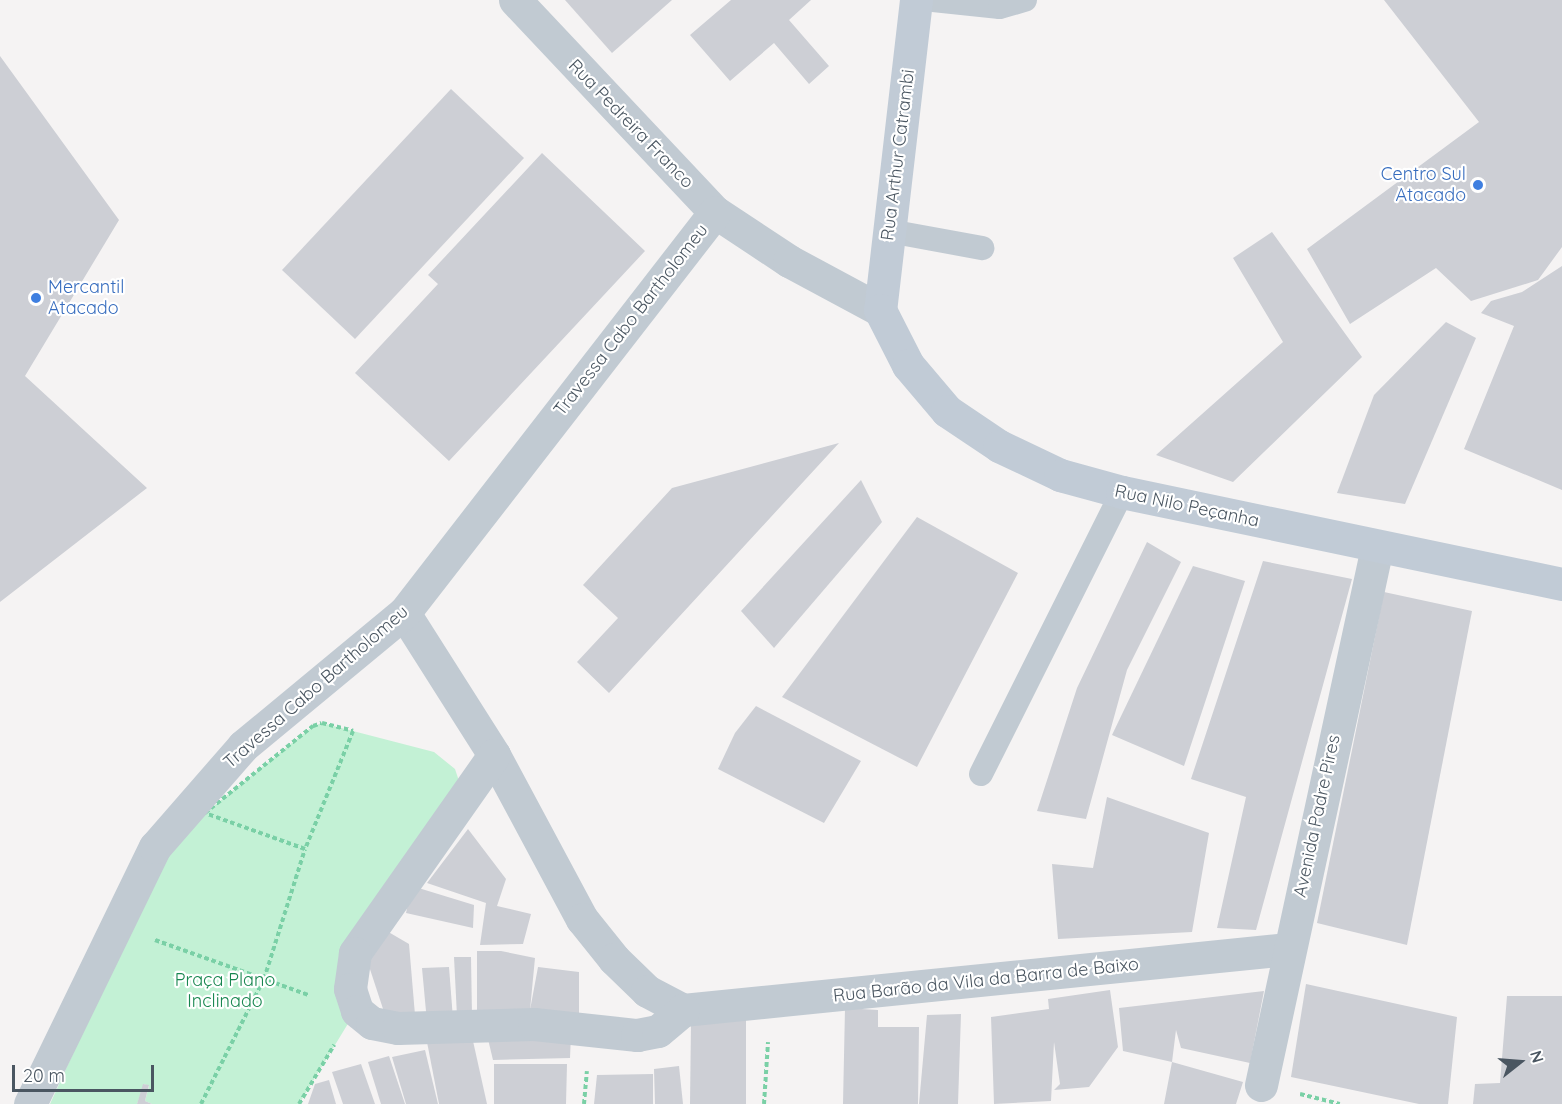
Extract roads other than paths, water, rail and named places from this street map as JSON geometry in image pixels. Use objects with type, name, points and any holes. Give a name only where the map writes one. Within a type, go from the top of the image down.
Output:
[{"type":"main road","name":"Rua Arthur Catrambi","points":[[880,309],[916,0]]},
{"type":"main road","name":"Rua Nilo Peçanha","points":[[880,309],[908,365],[947,411],[999,447],[1050,470],[1122,492],[1562,584]]},
{"type":"street","name":"Rua Pedreira Franco","points":[[516,0],[715,212],[789,261],[880,309]]},
{"type":"street","name":"Travessa Cabo Bartholomeu","points":[[30,1104],[115,925],[155,847],[188,805],[243,746],[404,613],[715,212]]},
{"type":"street","name":"Avenida Padre Pires","points":[[1261,1085],[1288,950],[1377,547]]},
{"type":"street","points":[[404,613],[494,755],[582,919],[614,959],[647,991],[683,1010],[658,1031],[637,1035],[534,1024],[398,1028],[372,1023],[357,1011],[350,989],[355,953],[494,755]]},
{"type":"street","name":"Rua Barão da Vila da Barra de Baixo","points":[[683,1010],[1288,950]]},
{"type":"lane","points":[[933,0],[1000,7],[1025,0]]},
{"type":"lane","points":[[889,231],[982,248]]},
{"type":"lane","points":[[981,774],[1122,492]]},
{"type":"place","name":"Centro Sul Atacado","points":[[1478,185]]},
{"type":"place","name":"Mercantil Atacado","points":[[36,298]]},
{"type":"park label","name":"Praça Plano Inclinado","points":[[225,991]]}]
